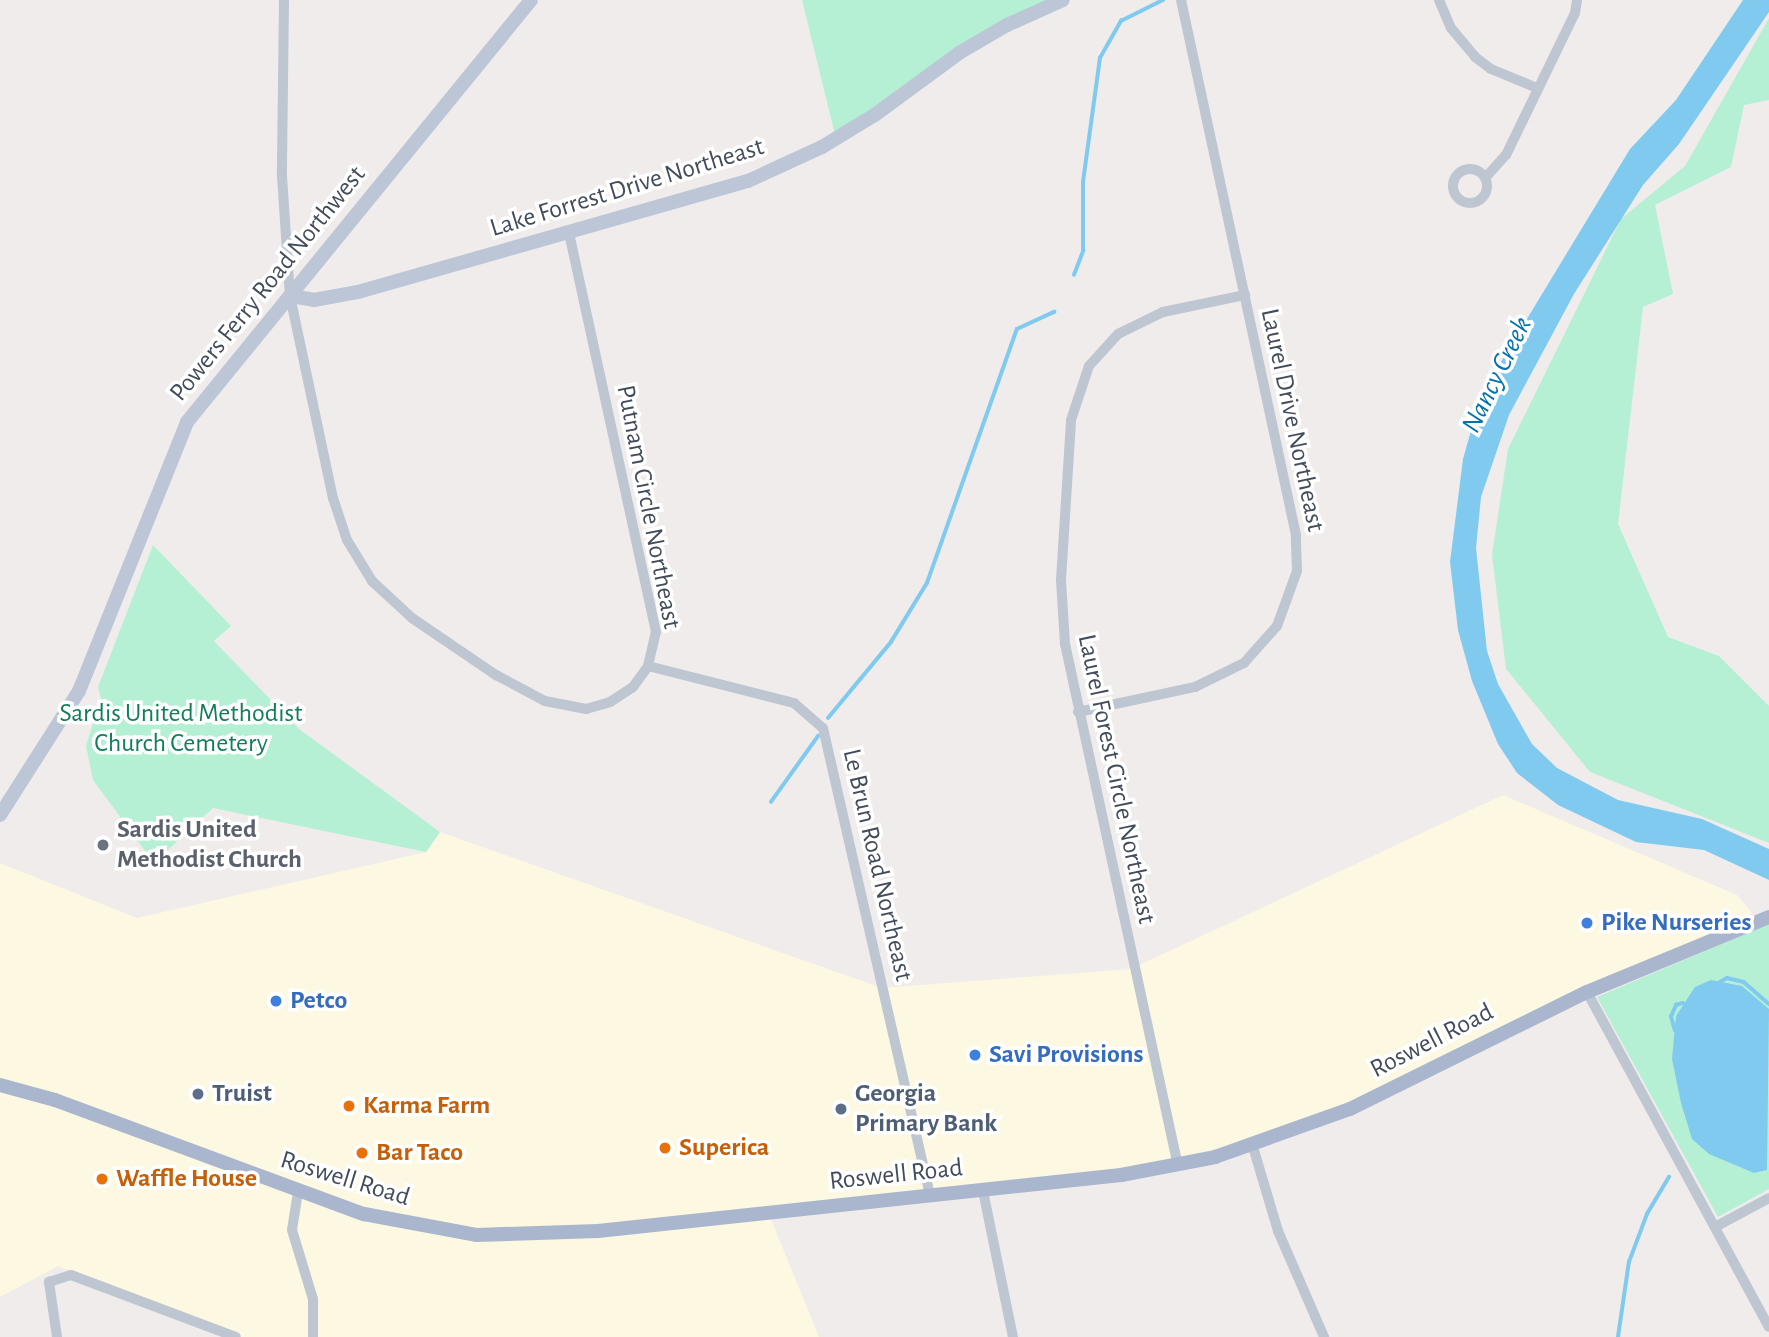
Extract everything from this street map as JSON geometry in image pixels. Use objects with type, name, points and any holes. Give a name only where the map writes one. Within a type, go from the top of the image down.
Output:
[{"type":"main road","name":"Roswell Road","points":[[0,1085],[55,1100],[298,1192],[419,1227],[534,1236],[984,1191],[1178,1166],[1253,1147],[1350,1109],[1587,992],[1769,917]]},
{"type":"street","name":"Putnam Circle Northeast","points":[[284,0],[282,176],[290,296],[338,518],[359,561],[386,596],[496,675],[558,706],[586,709],[610,702],[633,687],[648,666],[655,644],[654,620],[569,233]]},
{"type":"street","name":"Powers Ferry Road Northwest","points":[[0,815],[79,691],[187,422],[531,0]]},
{"type":"street","name":"Lake Forrest Drive Northeast","points":[[290,296],[314,300],[358,292],[716,192],[776,170],[876,114],[1007,25],[1063,0]]},
{"type":"street","name":"Laurel Drive Northeast","points":[[1077,712],[1195,687],[1224,676],[1261,647],[1288,605],[1297,571],[1296,535],[1181,0]]},
{"type":"street","points":[[1439,0],[1451,28],[1475,57],[1492,69],[1537,88]]},
{"type":"street","points":[[1486,177],[1506,155],[1575,13],[1577,0]]},
{"type":"street","name":"Laurel Forest Circle Northeast","points":[[1178,1166],[1077,712],[1065,644],[1061,580],[1071,420],[1080,385],[1102,349],[1135,323],[1163,312],[1245,295]]},
{"type":"street","name":"Le Brun Road Northeast","points":[[648,666],[794,704],[823,728],[930,1196]]},
{"type":"street","points":[[1587,992],[1769,1327]]},
{"type":"street","points":[[1253,1147],[1278,1231],[1324,1337]]},
{"type":"street","points":[[984,1191],[1013,1337]]},
{"type":"street","points":[[298,1192],[292,1230],[313,1299],[313,1337]]},
{"type":"street","points":[[1715,1227],[1769,1198]]},
{"type":"street","points":[[57,1337],[48,1282],[71,1275],[236,1337]]},
{"type":"shaded area","points":[[1503,795],[1737,895],[1752,913],[1355,1104],[1231,1145],[1118,1172],[770,1217],[819,1337],[224,1337],[58,1266],[0,1297],[0,863],[137,918],[426,852],[440,832],[882,988],[1131,969]]},
{"type":"green space","points":[[802,0],[1069,0],[1015,16],[836,139]]},
{"type":"green space","points":[[1769,18],[1769,100],[1744,105],[1731,167],[1655,205],[1673,294],[1643,307],[1618,524],[1668,637],[1719,656],[1769,706],[1769,843],[1590,772],[1506,669],[1492,555],[1508,449],[1621,219],[1685,166]]},
{"type":"green space","name":"Sardis United Methodist Church Cemetery","points":[[153,545],[231,626],[214,641],[299,729],[440,832],[426,852],[213,808],[154,863],[93,780],[86,746],[101,698],[98,687]]},
{"type":"green space","points":[[1769,924],[1769,1189],[1718,1217],[1597,997]]},
{"type":"water","name":"Nancy Creek","points":[[1743,0],[1769,0],[1769,12],[1679,144],[1643,185],[1574,294],[1509,415],[1481,497],[1476,548],[1487,651],[1498,684],[1532,744],[1557,768],[1618,800],[1702,819],[1769,849],[1769,880],[1704,850],[1636,842],[1558,805],[1517,773],[1498,744],[1472,681],[1458,630],[1450,562],[1463,459],[1474,420],[1499,365],[1630,149],[1676,100]]},
{"type":"water","points":[[1711,980],[1742,986],[1769,1009],[1767,1170],[1754,1173],[1709,1154],[1692,1139],[1681,1103],[1672,1059],[1676,1016],[1695,987]]},
{"type":"waterway","points":[[1074,275],[1083,251],[1083,182],[1100,58],[1121,21],[1163,0]]},
{"type":"waterway","points":[[828,718],[891,642],[927,583],[1017,329],[1054,312]]},
{"type":"waterway","points":[[771,802],[818,736]]},
{"type":"waterway","points":[[1720,982],[1727,978],[1744,982],[1769,1004]]},
{"type":"waterway","points":[[1675,1031],[1671,1017],[1676,1005],[1683,1003]]},
{"type":"waterway","points":[[1618,1337],[1629,1262],[1647,1214],[1669,1177]]},
{"type":"place","name":"Sardis United Methodist Church","points":[[103,845]]},
{"type":"place","name":"Pike Nurseries","points":[[1587,923]]},
{"type":"place","name":"Petco","points":[[276,1001]]},
{"type":"place","name":"Savi Provisions","points":[[975,1055]]},
{"type":"place","name":"Truist","points":[[198,1094]]},
{"type":"place","name":"Karma Farm","points":[[349,1106]]},
{"type":"place","name":"Georgia Primary Bank","points":[[841,1109]]},
{"type":"place","name":"Superica","points":[[665,1148]]},
{"type":"place","name":"Bar Taco","points":[[362,1153]]},
{"type":"place","name":"Waffle House","points":[[102,1179]]}]
